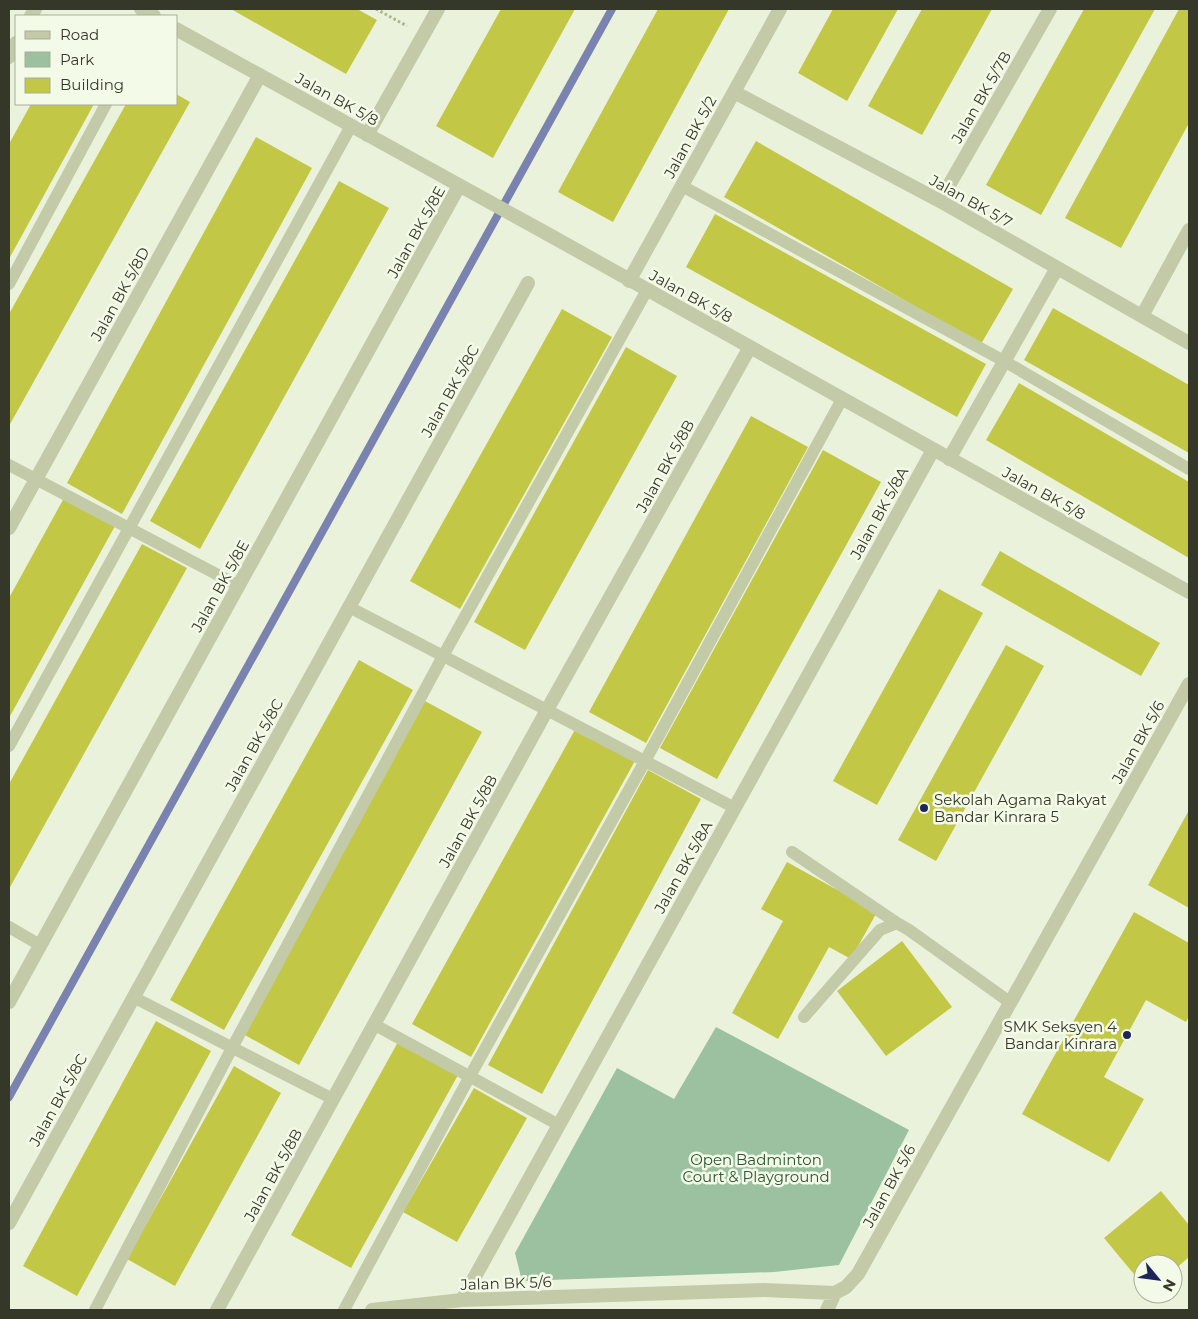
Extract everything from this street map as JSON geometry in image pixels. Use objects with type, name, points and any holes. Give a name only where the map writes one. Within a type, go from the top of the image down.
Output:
[{"type":"street","points":[[141,9],[152,15]]},
{"type":"street","points":[[367,135],[438,9]]},
{"type":"street","name":"Jalan BK 5/2","points":[[629,281],[780,9]]},
{"type":"street","name":"Jalan BK 5/7B","points":[[940,201],[1050,9]]},
{"type":"street","name":"Jalan BK 5/8","points":[[178,30],[1189,592]]},
{"type":"street","points":[[9,57],[15,45]]},
{"type":"street","name":"Jalan BK 5/8D","points":[[9,528],[260,75]]},
{"type":"street","name":"Jalan BK 5/7","points":[[734,92],[940,201],[1189,343]]},
{"type":"street","name":"Jalan BK 5/8E","points":[[9,1002],[459,186]]},
{"type":"street","points":[[1142,316],[1189,230]]},
{"type":"street","points":[[949,459],[1057,268]]},
{"type":"street","name":"Jalan BK 5/8C","points":[[9,1224],[528,283]]},
{"type":"street","name":"Jalan BK 5/8B","points":[[217,1310],[547,710],[750,348]]},
{"type":"street","name":"Jalan BK 5/8A","points":[[462,1300],[933,450]]},
{"type":"street","name":"Jalan BK 5/6","points":[[372,1310],[462,1300],[764,1290],[835,1293],[846,1287],[858,1274],[1012,1003],[1189,684]]},
{"type":"street","points":[[826,1310],[835,1293]]},
{"type":"street","points":[[835,1293],[838,1310]]},
{"type":"lane","points":[[9,284],[105,105]]},
{"type":"lane","points":[[9,746],[351,126]]},
{"type":"lane","points":[[682,186],[1004,361],[1189,469]]},
{"type":"lane","points":[[95,1310],[232,1048],[443,656],[647,290]]},
{"type":"lane","points":[[344,1310],[470,1076],[645,761],[842,399]]},
{"type":"lane","points":[[9,465],[239,586]]},
{"type":"lane","points":[[349,607],[735,808]]},
{"type":"lane","points":[[792,852],[910,930],[1012,1003]]},
{"type":"lane","points":[[804,1017],[880,930],[897,923]]},
{"type":"lane","points":[[9,927],[40,945]]},
{"type":"lane","points":[[134,997],[333,1099]]},
{"type":"lane","points":[[375,1024],[559,1125]]},
{"type":"path","points":[[376,9],[423,35]]},
{"type":"green space","name":"Open Badminton Court & Playground","points":[[716,1027],[909,1130],[839,1265],[774,1272],[522,1281],[515,1253],[617,1068],[674,1099]]},
{"type":"building","points":[[231,9],[357,9],[377,20],[346,74]]},
{"type":"building","points":[[501,9],[575,9],[493,158],[436,126]]},
{"type":"building","points":[[658,9],[729,9],[613,222],[558,192]]},
{"type":"building","points":[[833,9],[898,9],[847,101],[798,73]]},
{"type":"building","points":[[922,9],[992,9],[922,135],[868,106]]},
{"type":"building","points":[[1084,9],[1155,9],[1041,215],[986,185]]},
{"type":"building","points":[[1179,9],[1189,9],[1189,123],[1121,248],[1065,218]]},
{"type":"building","points":[[178,95],[190,102],[9,426],[9,314],[125,105],[178,105]]},
{"type":"building","points":[[30,105],[93,105],[9,259],[9,144]]},
{"type":"building","points":[[256,137],[312,168],[122,514],[67,483]]},
{"type":"building","points":[[756,141],[1013,289],[981,344],[724,197]]},
{"type":"building","points":[[339,181],[389,208],[200,549],[150,521]]},
{"type":"building","points":[[715,214],[986,364],[957,417],[686,267]]},
{"type":"building","points":[[1053,308],[1189,385],[1189,453],[1024,360]]},
{"type":"building","points":[[562,309],[612,337],[460,609],[410,581]]},
{"type":"building","points":[[626,347],[677,376],[525,650],[474,622]]},
{"type":"building","points":[[1019,383],[1189,482],[1189,558],[986,440]]},
{"type":"building","points":[[751,416],[808,447],[646,743],[589,712]]},
{"type":"building","points":[[823,450],[881,482],[717,779],[660,748]]},
{"type":"building","points":[[64,498],[115,526],[9,718],[9,598]]},
{"type":"building","points":[[142,544],[187,568],[9,889],[9,784]]},
{"type":"building","points":[[1000,551],[1160,643],[1141,676],[981,585]]},
{"type":"building","points":[[939,589],[983,613],[877,805],[833,781]]},
{"type":"building","points":[[1006,645],[1044,666],[936,861],[898,840]]},
{"type":"building","points":[[359,660],[413,690],[224,1030],[170,1000]]},
{"type":"building","points":[[425,701],[482,732],[299,1065],[243,1034]]},
{"type":"building","points":[[577,726],[636,759],[471,1057],[412,1024]]},
{"type":"building","points":[[648,770],[701,799],[542,1094],[488,1065]]},
{"type":"building","points":[[1189,810],[1189,908],[1148,885]]},
{"type":"building","points":[[787,862],[877,912],[851,959],[829,947],[778,1039],[732,1013],[783,921],[761,909]]},
{"type":"building","points":[[1134,912],[1189,943],[1189,1016],[1186,1022],[1146,1000],[1104,1077],[1144,1099],[1109,1162],[1022,1114]]},
{"type":"building","points":[[902,941],[952,1007],[886,1056],[837,991]]},
{"type":"building","points":[[156,1021],[211,1051],[77,1296],[23,1266]]},
{"type":"building","points":[[398,1042],[458,1075],[351,1268],[291,1235]]},
{"type":"building","points":[[234,1066],[281,1093],[175,1286],[127,1259]]},
{"type":"building","points":[[474,1088],[527,1118],[457,1242],[403,1212]]},
{"type":"building","points":[[1161,1191],[1189,1225],[1189,1257],[1183,1262],[1183,1254],[1133,1254],[1133,1273],[1104,1238]]},
{"type":"waterway","points":[[9,1097],[612,9]]},
{"type":"place","name":"Sekolah Agama Rakyat Bandar Kinrara 5","points":[[924,808]]},
{"type":"place","name":"SMK Seksyen 4 Bandar Kinrara","points":[[1127,1035]]}]
